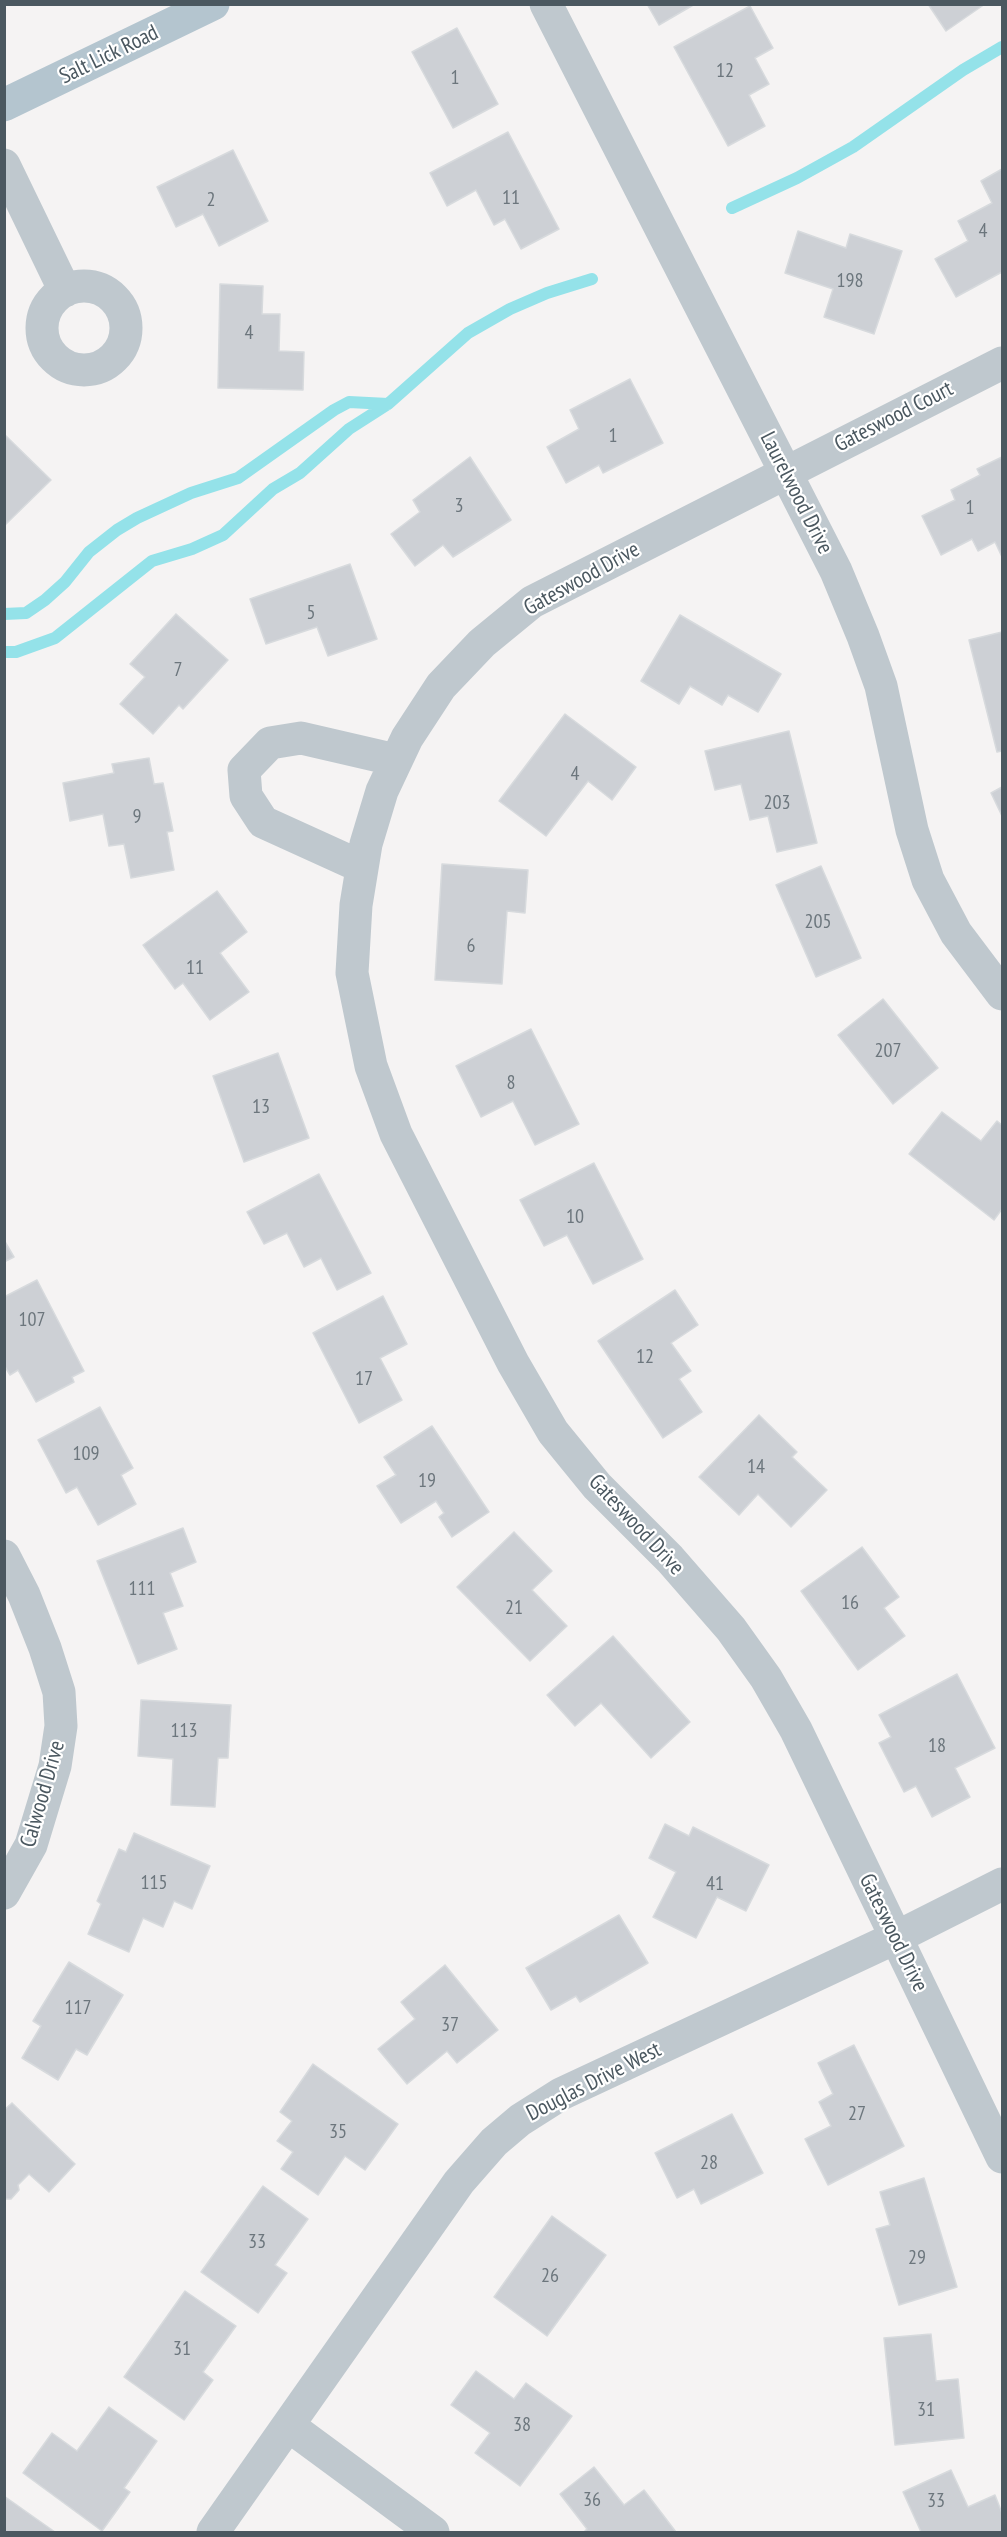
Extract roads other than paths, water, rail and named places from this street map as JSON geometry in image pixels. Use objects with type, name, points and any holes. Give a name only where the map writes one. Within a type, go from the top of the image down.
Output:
[{"type":"main road","name":"Salt Lick Road","points":[[4,105],[213,4]]},
{"type":"street","name":"Laurelwood Drive","points":[[546,4],[836,571],[881,686],[912,830],[928,880],[956,933],[1002,994]]},
{"type":"street","points":[[4,165],[65,291]]},
{"type":"street","name":"Gateswood Court","points":[[785,471],[1002,363]]},
{"type":"street","name":"Gateswood Drive","points":[[785,471],[532,602],[482,643],[441,686],[407,738],[379,801],[366,844],[356,905],[352,973],[371,1066],[396,1134],[513,1363],[553,1432],[597,1486],[670,1559],[731,1629],[766,1678],[796,1730],[1002,2157]]},
{"type":"street","points":[[362,867],[263,822],[246,796],[244,770],[270,743],[301,738],[396,760]]},
{"type":"street","name":"Calwood Drive","points":[[4,1556],[24,1595],[45,1648],[59,1692],[61,1726],[55,1766],[31,1845],[4,1893]]},
{"type":"street","name":"Douglas Drive West","points":[[213,2532],[459,2182],[494,2142],[520,2120],[561,2094],[895,1938],[1002,1884]]},
{"type":"street","points":[[289,2426],[432,2532]]},
{"type":"waterway","points":[[732,208],[797,178],[853,147],[963,70],[1002,47]]},
{"type":"waterway","points":[[4,652],[16,652],[55,638],[152,561],[192,549],[223,535],[273,489],[300,473],[349,429],[388,404],[468,333],[510,309],[547,293],[592,279]]},
{"type":"waterway","points":[[4,614],[26,613],[45,600],[65,582],[89,552],[117,530],[191,493],[238,478],[334,410],[349,402],[388,404]]}]
